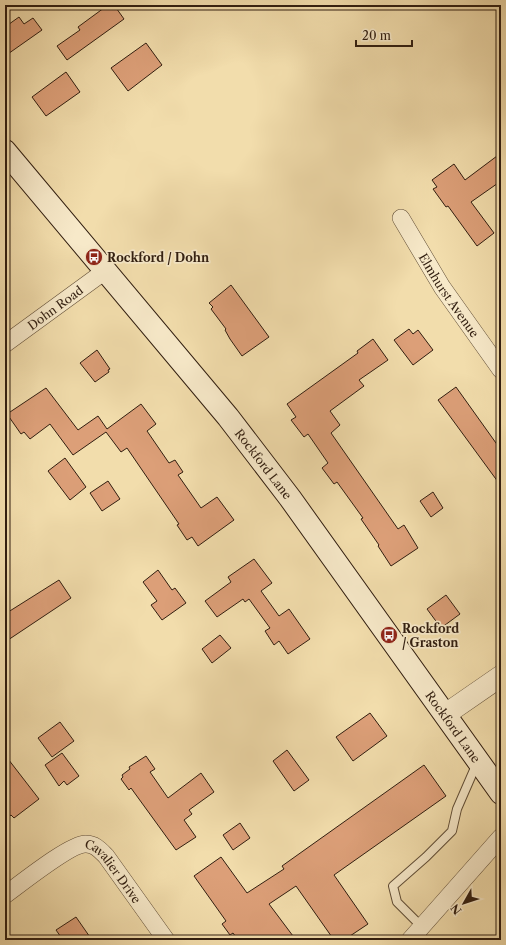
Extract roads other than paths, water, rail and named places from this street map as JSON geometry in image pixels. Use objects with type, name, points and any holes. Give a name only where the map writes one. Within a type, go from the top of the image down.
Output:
[{"type":"main road","name":"Rockford Lane","points":[[5,151],[218,405],[290,498],[446,714],[501,793]]},
{"type":"street","name":"Elmhurst Avenue","points":[[401,218],[442,287],[501,370]]},
{"type":"street","name":"Dohn Road","points":[[5,344],[106,271]]},
{"type":"street","points":[[446,714],[501,676]]},
{"type":"street","points":[[410,940],[501,837]]},
{"type":"street","name":"Cavalier Drive","points":[[5,895],[63,854],[80,845],[86,844],[97,847],[106,856],[166,940]]},
{"type":"lane","points":[[422,927],[397,902],[393,886],[426,857],[452,831],[457,809],[478,761]]},
{"type":"place","name":"Rockford / Dohn","points":[[94,257]]},
{"type":"place","name":"Rockford / Graston","points":[[389,635]]}]
